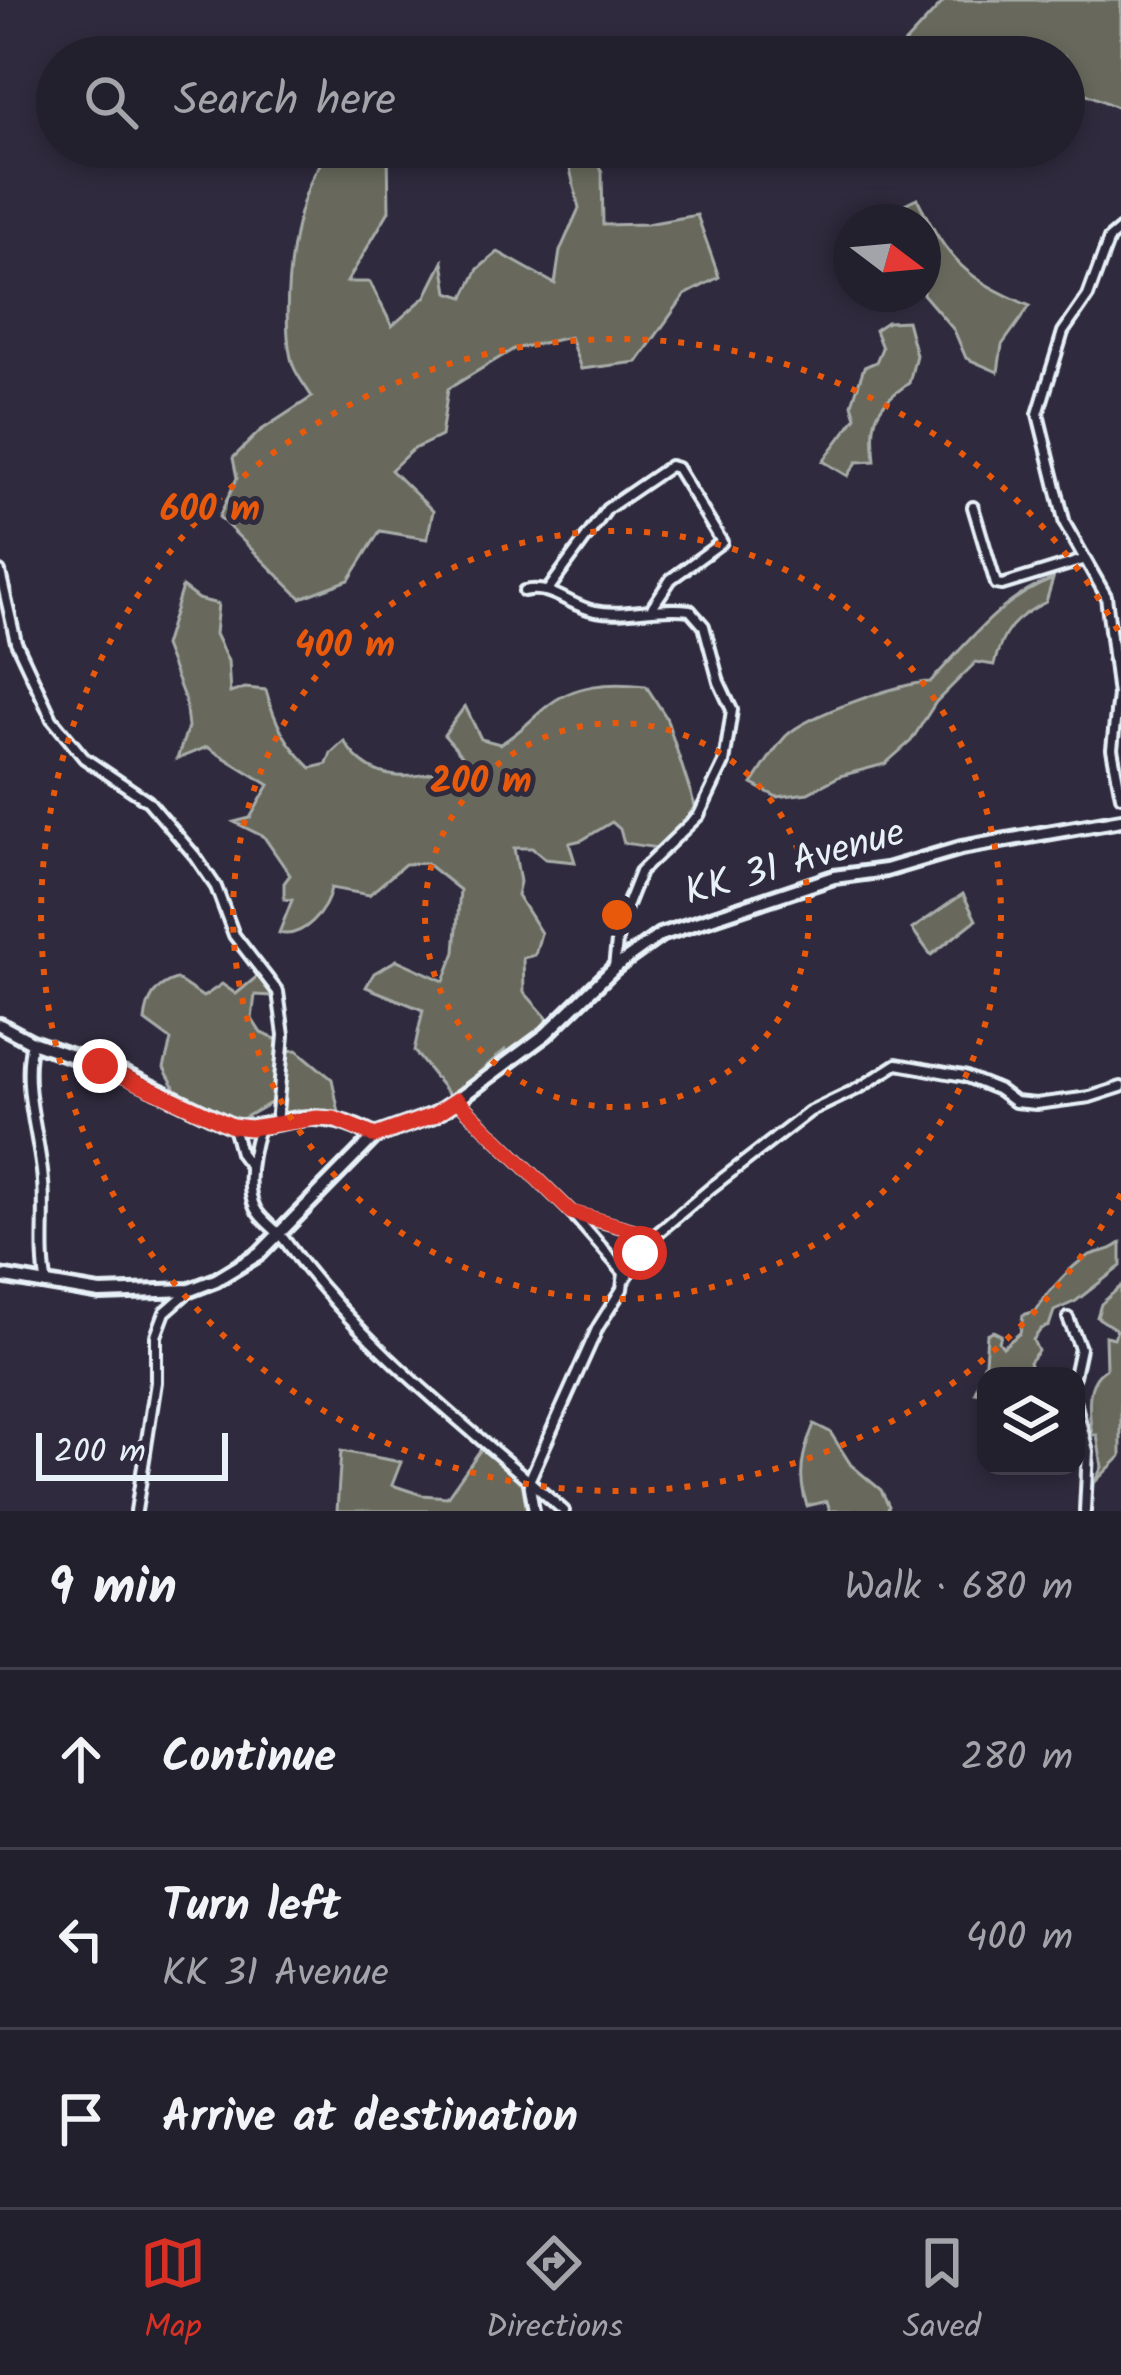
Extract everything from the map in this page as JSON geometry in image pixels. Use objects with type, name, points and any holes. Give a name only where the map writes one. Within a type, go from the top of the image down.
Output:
[{"type":"main road","name":"KK 31 Avenue","points":[[375,1136],[434,1115],[457,1100],[546,1034],[614,968],[660,935],[799,886],[886,870],[961,848],[1121,820]]},
{"type":"main road","points":[[0,1025],[32,1042],[128,1076],[232,1126],[334,1119],[375,1136],[280,1233],[235,1270],[190,1290],[100,1292],[0,1276]]},
{"type":"street","points":[[1121,229],[1109,239],[1088,296],[1064,332],[1038,415],[1061,516],[1106,596],[1112,623],[1118,695],[1112,749],[1121,796]]},
{"type":"street","points":[[548,590],[607,508],[670,466],[685,479],[722,542],[671,579],[652,608]]},
{"type":"street","points":[[973,507],[996,584],[1082,560]]},
{"type":"street","points":[[0,572],[16,642],[52,719],[84,758],[148,801],[196,856],[216,887],[233,935],[278,992],[284,1035],[276,1124]]},
{"type":"street","points":[[524,591],[548,590],[588,610],[609,613],[690,610],[699,617],[732,718],[724,763],[699,815],[640,872],[627,897],[614,968]]},
{"type":"street","points":[[32,1042],[28,1073],[43,1178],[47,1286]]},
{"type":"street","points":[[534,1511],[529,1481],[598,1327],[654,1236],[809,1112],[861,1088],[897,1064],[964,1076],[1015,1102],[1090,1097],[1121,1087]]},
{"type":"street","points":[[457,1100],[618,1262],[625,1280]]},
{"type":"street","points":[[232,1126],[249,1166]]},
{"type":"street","points":[[259,1127],[249,1166],[255,1207],[317,1285],[395,1366],[564,1511]]},
{"type":"street","points":[[571,1212],[654,1236]]},
{"type":"street","points":[[136,1511],[156,1382],[156,1336],[165,1312],[190,1290]]},
{"type":"street","points":[[1068,1318],[1080,1348],[1076,1367]]},
{"type":"street","points":[[1085,1440],[1085,1511]]},
{"type":"green space","points":[[945,0],[1121,0],[1121,109],[1085,93],[1085,36],[912,36]]},
{"type":"green space","points":[[318,168],[388,168],[389,211],[347,282],[370,282],[392,326],[426,296],[443,262],[448,292],[464,297],[478,269],[498,252],[555,284],[560,251],[579,208],[570,168],[600,168],[603,225],[647,224],[697,215],[719,277],[685,295],[637,362],[581,369],[570,337],[514,349],[448,389],[441,436],[412,450],[391,470],[433,511],[427,539],[380,531],[349,580],[301,598],[219,517],[237,478],[233,458],[260,431],[312,397],[293,365],[287,315],[293,248],[309,184]]},
{"type":"green space","points":[[941,241],[974,276],[1030,306],[1002,345],[998,372],[966,358],[954,330],[938,312]]},
{"type":"green space","points":[[907,321],[916,355],[909,383],[877,415],[875,461],[857,462],[848,476],[823,461],[856,417],[852,404],[864,367],[876,362],[882,348],[875,330],[887,322]]},
{"type":"green space","points":[[1053,579],[1046,602],[1026,613],[1006,634],[994,665],[976,662],[936,702],[911,741],[885,764],[840,776],[808,793],[777,797],[752,784],[781,741],[797,728],[855,701],[930,682],[1000,610]]},
{"type":"green space","points":[[182,587],[198,599],[218,604],[215,634],[228,661],[230,693],[245,688],[266,690],[282,733],[311,768],[327,764],[344,741],[355,756],[383,773],[415,776],[432,772],[466,760],[444,735],[465,706],[481,739],[500,744],[556,700],[593,686],[646,686],[666,717],[695,806],[677,832],[657,848],[624,843],[612,822],[569,843],[575,862],[545,859],[532,848],[514,848],[520,882],[517,895],[541,933],[535,955],[523,958],[524,992],[548,1019],[511,1060],[505,1050],[451,1097],[414,1051],[423,1010],[366,987],[374,973],[397,960],[444,981],[455,952],[460,890],[426,863],[405,864],[369,895],[331,888],[325,906],[312,921],[297,932],[279,933],[292,900],[284,899],[284,883],[290,875],[264,837],[234,822],[250,818],[269,785],[207,747],[177,759],[188,727],[185,700],[164,646]]},
{"type":"green space","points":[[963,894],[976,920],[931,955],[912,929]]},
{"type":"green space","points":[[260,974],[274,996],[255,995],[252,1019],[261,1033],[283,1042],[274,1101],[235,1123],[178,1093],[164,1068],[171,1040],[145,1021],[146,1013],[157,989],[176,979],[203,997],[222,984],[236,994]]},
{"type":"green space","points":[[297,1050],[332,1079],[339,1113],[278,1119],[286,1051]]},
{"type":"green space","points":[[1121,1243],[1121,1266],[1076,1301],[1054,1311],[1049,1326],[1033,1340],[1038,1351],[1030,1367],[1007,1367],[1008,1363],[983,1367],[987,1334],[1001,1335],[1003,1347],[1020,1333],[1023,1315],[1036,1311],[1070,1270],[1086,1257]]},
{"type":"green space","points":[[1121,1286],[1121,1456],[1094,1483],[1102,1467],[1097,1435],[1092,1435],[1090,1398],[1094,1382],[1106,1369],[1105,1336],[1114,1338],[1117,1330],[1097,1317],[1101,1304]]},
{"type":"green space","points":[[814,1424],[830,1432],[851,1465],[881,1490],[887,1511],[830,1511],[827,1501],[807,1506],[802,1465]]},
{"type":"green space","points":[[481,1449],[522,1482],[527,1511],[337,1511],[341,1451],[401,1462],[392,1485],[447,1497]]},
{"type":"route","points":[[100,1066],[238,1128],[317,1118],[334,1119],[375,1136],[434,1115],[457,1100],[571,1212],[654,1236],[640,1253]]}]
